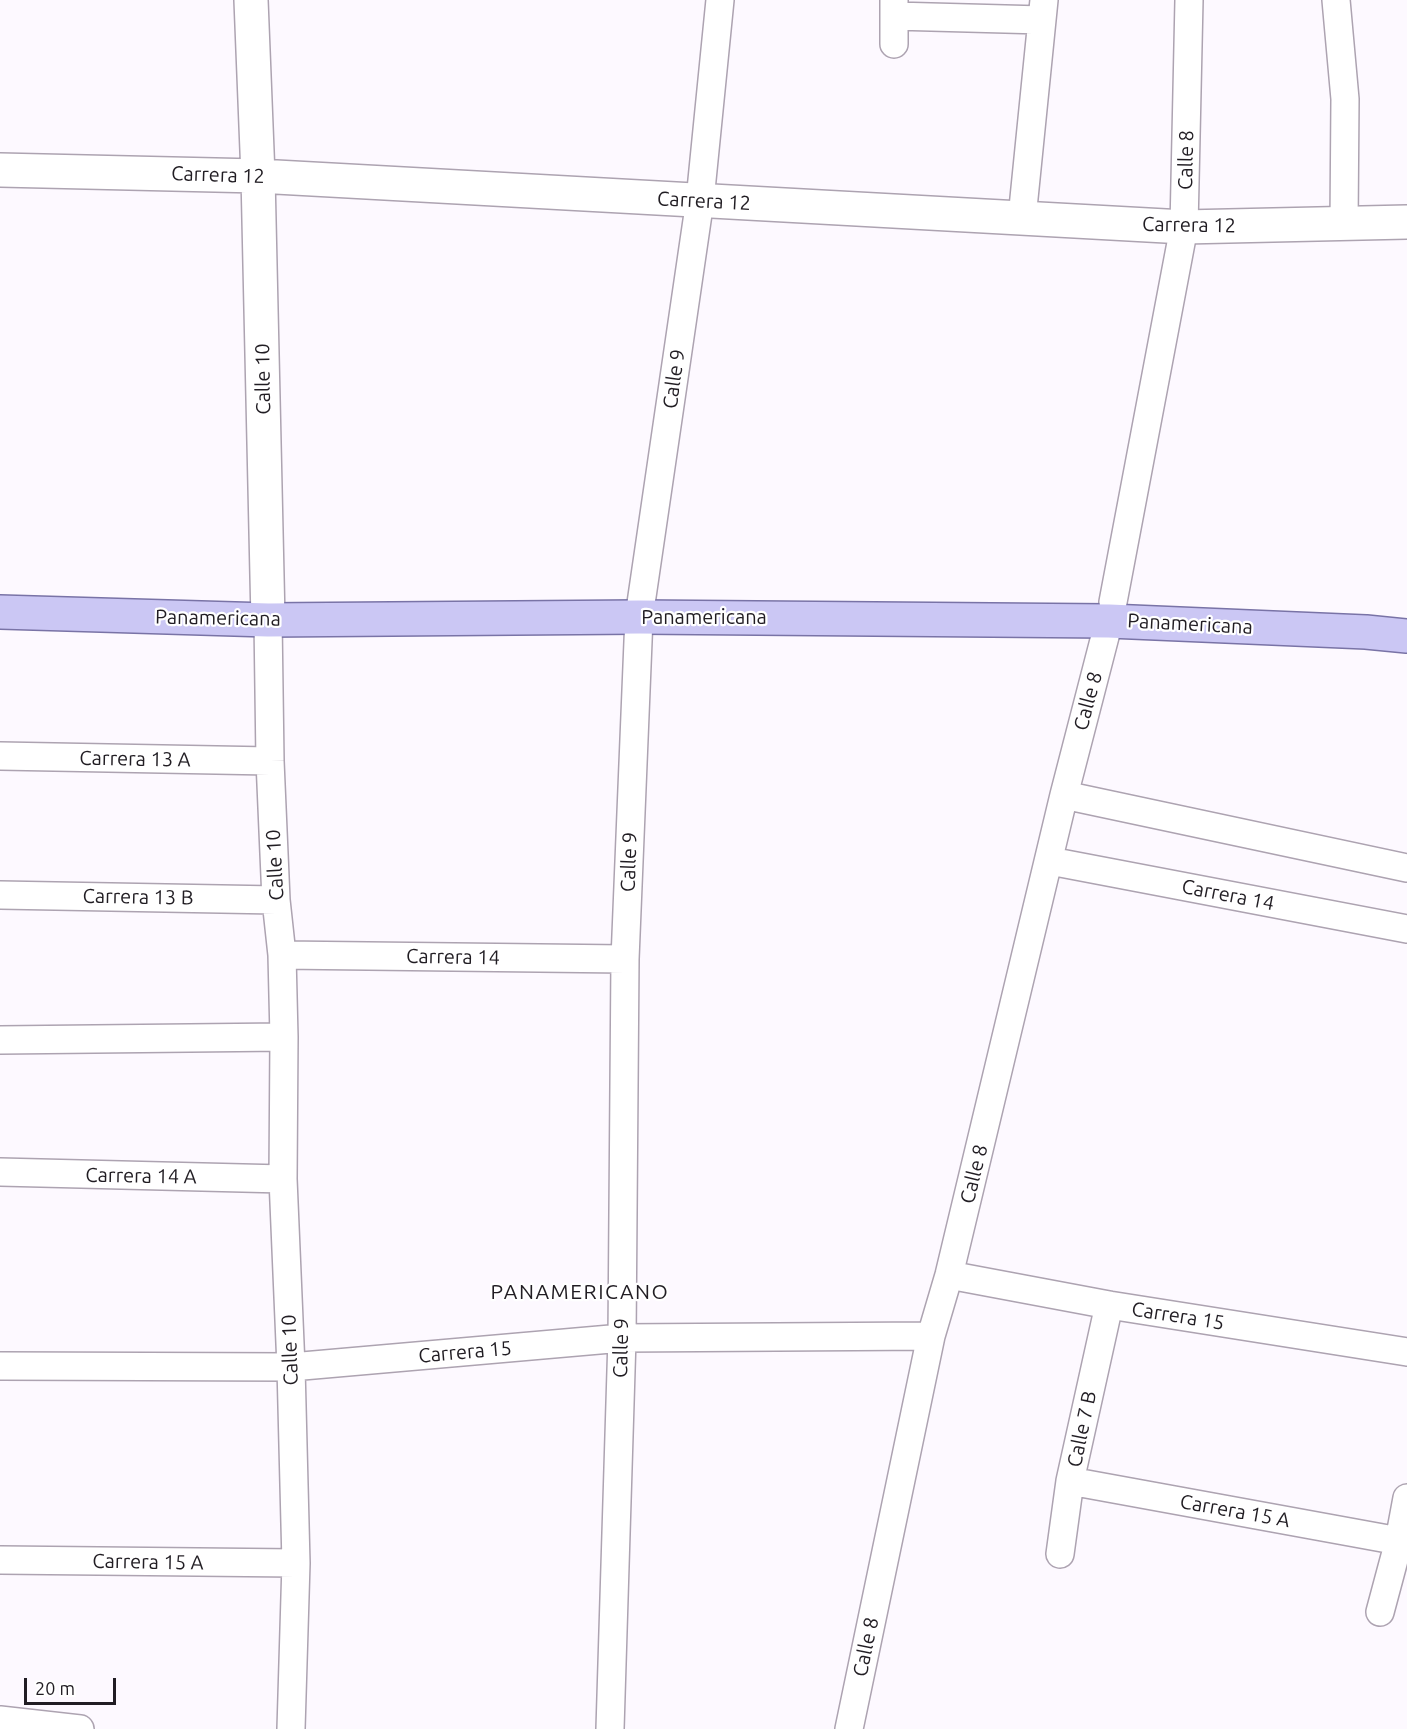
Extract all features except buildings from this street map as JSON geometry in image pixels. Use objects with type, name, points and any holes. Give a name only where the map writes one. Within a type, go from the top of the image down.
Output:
[{"type":"main road","name":"Panamericana","points":[[0,593],[268,610]]},
{"type":"main road","name":"Panamericana","points":[[0,612],[640,606],[1407,617]]},
{"type":"main road","name":"Panamericana","points":[[1111,611],[1407,636]]},
{"type":"street","name":"Calle 10","points":[[251,0],[258,176],[270,761],[276,900],[282,955],[284,1037],[283,1179],[296,1563],[291,1729]]},
{"type":"street","name":"Calle 9","points":[[610,1729],[622,1338],[625,959],[640,606],[700,200],[720,0]]},
{"type":"street","name":"Calle 8","points":[[849,1729],[931,1336],[949,1275],[1064,795],[1111,611],[1184,227],[1189,0]]},
{"type":"street","points":[[1336,0],[1345,99],[1344,224]]},
{"type":"street","points":[[894,44],[894,8],[1043,10],[1022,218]]},
{"type":"street","name":"Carrera 12","points":[[0,170],[258,176],[1184,227],[1407,222]]},
{"type":"street","name":"Carrera 13 A","points":[[0,756],[270,761]]},
{"type":"street","points":[[1064,795],[1407,868]]},
{"type":"street","name":"Carrera 14","points":[[1050,861],[1407,928]]},
{"type":"street","name":"Carrera 13 B","points":[[0,895],[276,900]]},
{"type":"street","name":"Carrera 14","points":[[282,955],[625,959]]},
{"type":"street","points":[[0,1040],[284,1037]]},
{"type":"street","name":"Carrera 14 A","points":[[0,1172],[283,1179]]},
{"type":"street","name":"Carrera 15","points":[[949,1275],[1109,1305],[1407,1352]]},
{"type":"street","name":"Calle 7 B","points":[[1060,1554],[1070,1481],[1109,1305]]},
{"type":"street","name":"Carrera 15","points":[[0,1366],[291,1367],[622,1338],[931,1336]]},
{"type":"street","name":"Carrera 15 A","points":[[1070,1481],[1399,1541]]},
{"type":"street","points":[[1380,1612],[1399,1541],[1407,1498]]},
{"type":"street","name":"Carrera 15 A","points":[[0,1560],[296,1563]]},
{"type":"street","points":[[0,1720],[80,1729]]},
{"type":"district","name":"PANAMERICANO","points":[[580,1292]]}]
